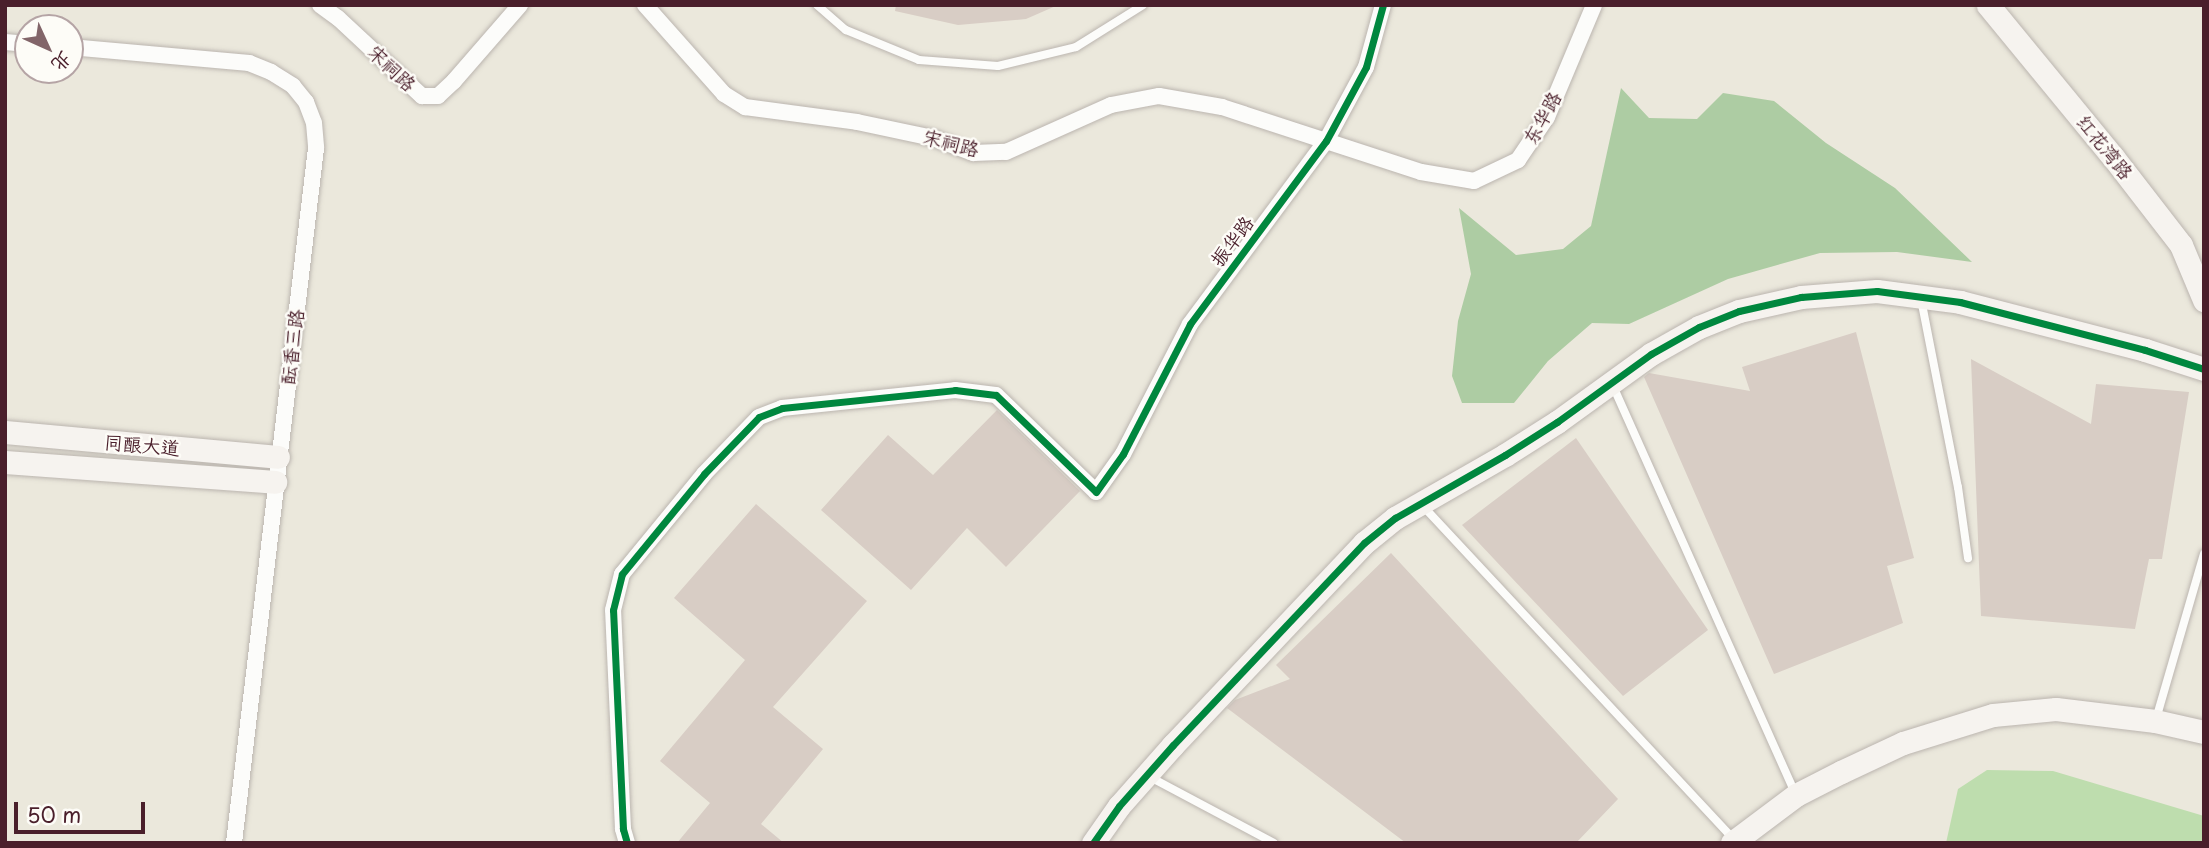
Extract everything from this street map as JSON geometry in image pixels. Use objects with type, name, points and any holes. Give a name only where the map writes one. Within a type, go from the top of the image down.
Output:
[{"type":"street","name":"宋祠路","points":[[320,5],[338,18],[422,96],[438,96],[520,5]]},
{"type":"street","name":"宋祠路","points":[[645,5],[724,94],[745,107],[857,122],[933,138],[973,153],[1006,152],[1111,105],[1159,96],[1222,107],[1326,141]]},
{"type":"street","name":"振华路","points":[[626,843],[623,829],[613,610],[622,574],[704,474],[759,417],[782,408],[955,390],[996,395],[1096,492],[1123,454],[1190,324],[1326,141],[1366,67],[1383,5]]},
{"type":"street","name":"东华路","points":[[1326,141],[1421,172],[1474,181],[1518,160],[1547,117],[1594,5]]},
{"type":"street","name":"红花湾路","points":[[1988,5],[2113,157],[2181,245],[2204,300]]},
{"type":"street","name":"酝香三路","points":[[84,48],[249,64],[271,72],[293,86],[306,102],[314,123],[316,148],[234,843]]},
{"type":"street","points":[[1093,843],[1147,775],[1364,542],[1395,517],[1505,455],[1651,354],[1699,327],[1740,311],[1801,296],[1847,292],[1920,296],[1961,302],[2145,350],[2204,369]]},
{"type":"street","name":"同酿大道","points":[[5,432],[278,457]]},
{"type":"street","name":"同酿大道","points":[[5,462],[275,482]]},
{"type":"street","points":[[1733,842],[1796,795],[1903,743],[1993,715],[2056,709],[2155,721],[2204,732]]},
{"type":"lane","points":[[817,5],[846,30],[919,60],[998,66],[1076,47],[1143,5]]},
{"type":"lane","points":[[1920,296],[1958,487],[1968,558]]},
{"type":"lane","points":[[1612,383],[1796,795]]},
{"type":"lane","points":[[1420,503],[1733,842]]},
{"type":"lane","points":[[2155,721],[2204,554]]},
{"type":"lane","points":[[1147,775],[1274,843]]},
{"type":"green space","points":[[1621,88],[1649,118],[1697,119],[1723,93],[1774,101],[1826,143],[1895,188],[1972,262],[1897,252],[1820,253],[1728,279],[1629,324],[1592,323],[1548,361],[1514,403],[1462,403],[1452,376],[1458,321],[1471,274],[1459,208],[1516,255],[1563,249],[1591,226]]},
{"type":"green space","points":[[1987,770],[2053,771],[2204,816],[2204,843],[1946,843],[1958,789]]},
{"type":"building","points":[[896,5],[1058,5],[1026,19],[958,25],[895,11]]},
{"type":"building","points":[[1856,332],[1914,558],[1887,566],[1903,623],[1774,674],[1644,377],[1649,373],[1750,391],[1742,367]]},
{"type":"building","points":[[1971,359],[2091,424],[2096,384],[2189,392],[2162,559],[2149,559],[2135,629],[1981,616]]},
{"type":"building","points":[[997,410],[1080,491],[1006,567],[967,528],[911,590],[821,510],[888,435],[933,475]]},
{"type":"building","points":[[1576,438],[1708,630],[1623,696],[1462,525]]},
{"type":"building","points":[[756,504],[867,601],[773,707],[823,749],[761,824],[784,843],[677,843],[710,803],[660,761],[745,660],[674,598]]},
{"type":"building","points":[[1391,553],[1618,799],[1576,843],[1406,843],[1227,708],[1235,700],[1290,679],[1276,665]]},
{"type":"cycle path","points":[[627,843],[623,829],[613,610],[622,574],[704,474],[759,417],[782,408],[955,390],[996,395],[1096,492],[1123,454],[1190,324],[1326,141],[1366,67],[1383,5]]},
{"type":"cycle path","points":[[1093,843],[1119,806],[1173,745],[1364,543],[1395,518],[1505,455],[1557,422],[1651,354],[1699,327],[1739,311],[1801,297],[1877,291],[1960,302],[2145,350],[2204,369]]}]
